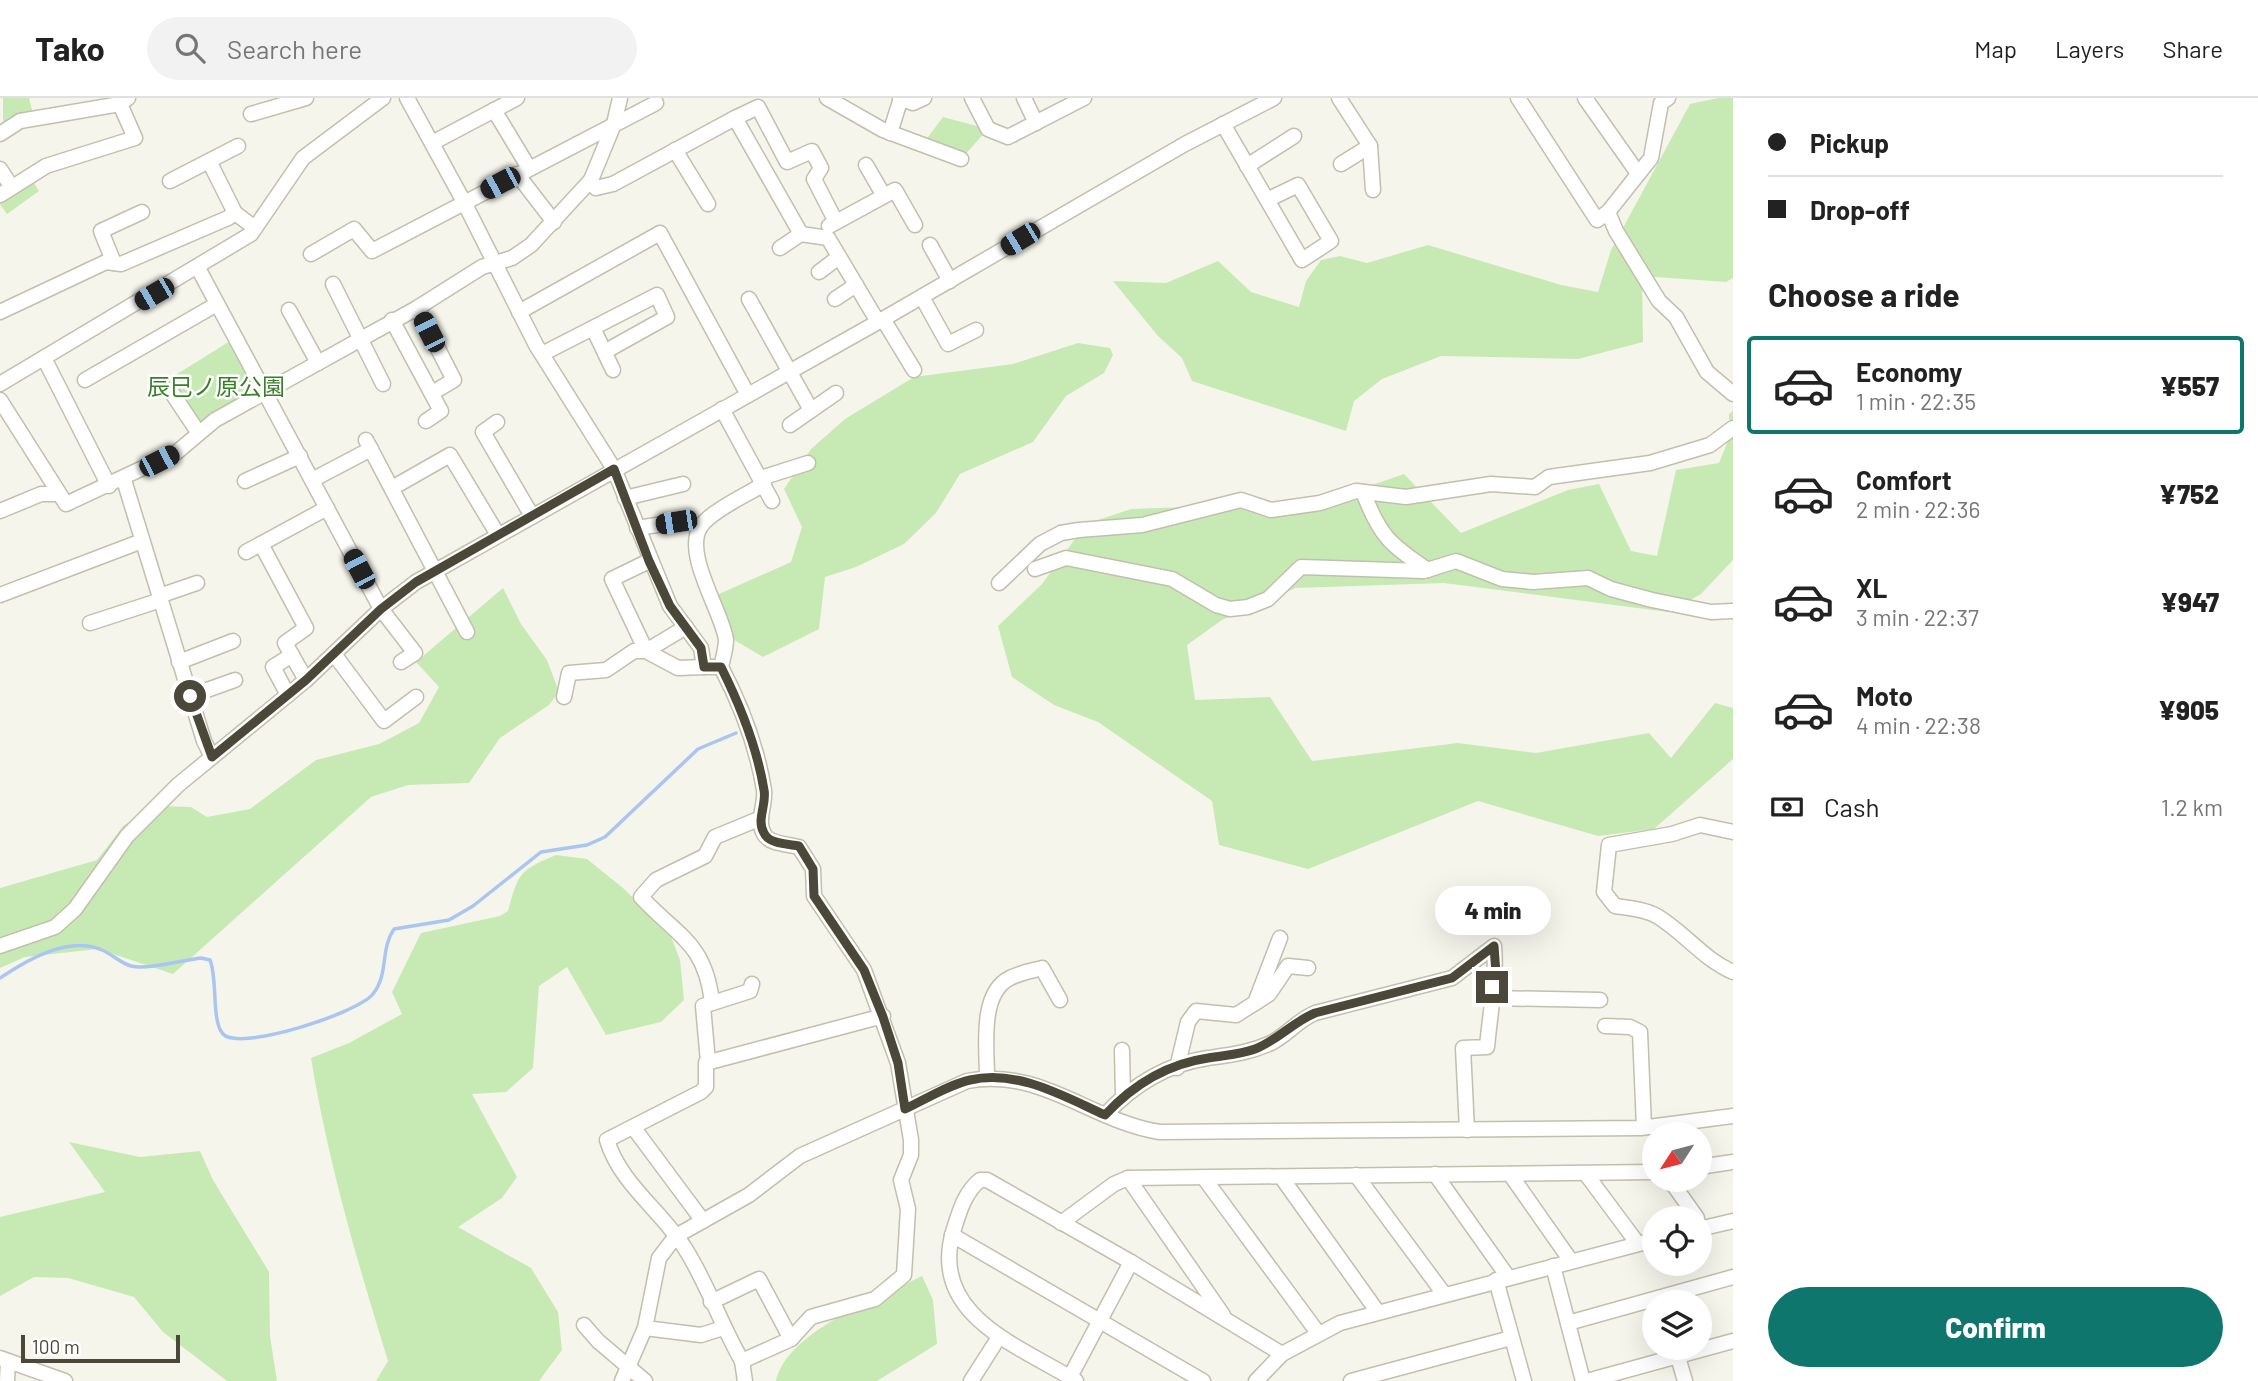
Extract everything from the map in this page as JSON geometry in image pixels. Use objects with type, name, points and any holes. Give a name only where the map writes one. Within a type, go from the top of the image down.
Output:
[{"type":"street","points":[[251,114],[306,98]]},
{"type":"street","points":[[0,384],[198,268],[255,228],[303,158],[383,98]]},
{"type":"street","points":[[407,98],[542,354],[614,469],[649,561],[670,606],[701,648],[704,667]]},
{"type":"street","points":[[432,143],[517,98]]},
{"type":"street","points":[[0,400],[57,494],[66,504],[124,480],[177,452],[198,432],[417,308],[482,267],[495,264],[531,245],[591,180],[614,124],[620,98]]},
{"type":"street","points":[[827,98],[890,132],[961,159]]},
{"type":"street","points":[[890,132],[901,98],[912,103],[924,98]]},
{"type":"street","points":[[972,98],[988,129],[1009,137],[1076,100]]},
{"type":"street","points":[[1024,98],[1036,123]]},
{"type":"street","points":[[1339,98],[1370,146],[1373,190]]},
{"type":"street","points":[[1518,98],[1597,220],[1608,212],[1637,172],[1651,158],[1662,100]]},
{"type":"street","points":[[1585,98],[1637,172]]},
{"type":"street","points":[[0,946],[55,927],[75,909],[127,836],[178,785],[306,680],[381,609],[437,570],[881,321],[1265,100]]},
{"type":"street","points":[[0,134],[19,121],[124,101],[135,138],[46,166],[6,190],[0,169]]},
{"type":"street","points":[[311,254],[354,229],[372,251],[656,103]]},
{"type":"street","points":[[591,180],[596,188],[613,184],[758,107],[787,162],[812,151],[821,168],[814,179],[836,222]]},
{"type":"street","points":[[494,110],[523,171],[554,222]]},
{"type":"street","points":[[735,118],[807,235]]},
{"type":"street","points":[[1223,124],[1247,166],[1302,260],[1331,241],[1298,185],[1267,200]]},
{"type":"street","points":[[1247,166],[1294,136]]},
{"type":"street","points":[[170,181],[210,163],[238,145]]},
{"type":"street","points":[[1341,164],[1370,146]]},
{"type":"street","points":[[675,150],[708,204]]},
{"type":"street","points":[[210,163],[235,213],[255,228]]},
{"type":"street","points":[[866,166],[884,196]]},
{"type":"street","points":[[780,248],[895,190],[915,225]]},
{"type":"street","points":[[114,263],[101,231],[142,212]]},
{"type":"street","points":[[1608,212],[1616,231],[1659,300],[1676,317],[1707,372],[1733,394]]},
{"type":"street","points":[[0,312],[106,262],[121,264],[229,218],[235,213]]},
{"type":"street","points":[[519,312],[660,233],[748,395]]},
{"type":"street","points":[[807,235],[828,238],[856,285],[914,370]]},
{"type":"street","points":[[930,245],[950,281]]},
{"type":"street","points":[[819,272],[839,257]]},
{"type":"street","points":[[198,268],[381,609],[415,653],[401,662]]},
{"type":"street","points":[[332,284],[383,384]]},
{"type":"street","points":[[835,299],[856,285]]},
{"type":"street","points":[[542,354],[657,295],[667,317],[606,351]]},
{"type":"street","points":[[922,297],[947,344],[976,330]]},
{"type":"street","points":[[749,299],[811,410]]},
{"type":"street","points":[[85,380],[217,304]]},
{"type":"street","points":[[417,308],[454,380],[432,393]]},
{"type":"street","points":[[289,310],[318,363]]},
{"type":"street","points":[[393,320],[441,411],[426,421]]},
{"type":"street","points":[[593,328],[613,370]]},
{"type":"street","points":[[44,358],[109,486]]},
{"type":"street","points":[[170,390],[198,432]]},
{"type":"street","points":[[790,425],[836,393]]},
{"type":"street","points":[[722,409],[772,501]]},
{"type":"street","points":[[497,422],[483,432],[532,516]]},
{"type":"street","points":[[999,583],[1040,544],[1061,533],[1142,525],[1241,500],[1271,510],[1320,503],[1356,491],[1406,497],[1491,484],[1535,487],[1549,477],[1650,463],[1710,445],[1733,428]]},
{"type":"street","points":[[312,480],[369,444],[467,632]]},
{"type":"street","points":[[392,488],[450,455],[498,535]]},
{"type":"street","points":[[245,481],[300,456]]},
{"type":"street","points":[[742,1361],[791,1339],[811,1317],[875,1299],[904,1275],[908,1209],[901,1180],[911,1155],[911,1140],[898,1063],[864,970],[814,896],[813,869],[799,846],[771,840],[763,833],[761,818],[765,792],[734,687],[721,667],[726,642],[703,579],[697,537],[700,527],[709,518],[763,481],[808,463]]},
{"type":"street","points":[[124,480],[190,696],[212,757]]},
{"type":"street","points":[[625,498],[682,484]]},
{"type":"street","points":[[1363,492],[1377,527],[1396,549],[1428,570]]},
{"type":"street","points":[[0,511],[41,494],[57,494]]},
{"type":"street","points":[[246,552],[327,508]]},
{"type":"street","points":[[637,528],[676,522]]},
{"type":"street","points":[[0,595],[142,541]]},
{"type":"street","points":[[261,544],[306,628],[285,643],[306,680]]},
{"type":"street","points":[[1035,569],[1066,558],[1172,579],[1216,605],[1230,609],[1269,599],[1301,568],[1345,571],[1428,570],[1456,561],[1477,572],[1502,579],[1533,582],[1588,578],[1611,589],[1652,600],[1711,612],[1733,611]]},
{"type":"street","points":[[649,561],[612,579],[646,652],[678,668],[721,667]]},
{"type":"street","points":[[90,623],[197,583]]},
{"type":"street","points":[[564,697],[569,673],[606,670],[628,653],[646,652],[686,627]]},
{"type":"street","points":[[180,662],[233,641]]},
{"type":"street","points":[[334,654],[384,721],[416,697]]},
{"type":"street","points":[[288,695],[273,667],[292,655]]},
{"type":"street","points":[[190,696],[235,680]]},
{"type":"street","points":[[712,1002],[708,979],[696,950],[641,897],[656,880],[705,856],[715,837],[761,818]]},
{"type":"street","points":[[1731,968],[1700,953],[1659,917],[1643,910],[1615,906],[1604,892],[1609,845],[1672,834],[1700,825],[1733,832]]},
{"type":"street","points":[[1255,1003],[1280,938]]},
{"type":"street","points":[[1105,1115],[1134,1086],[1206,1058],[1239,1055],[1272,1042],[1303,1018],[1315,1013],[1452,978],[1494,946],[1496,974],[1487,1047],[1463,1048],[1467,1130]]},
{"type":"street","points":[[1177,1068],[1188,1022],[1196,1010],[1236,1015],[1269,994],[1288,966],[1308,968]]},
{"type":"street","points":[[987,1077],[986,1040],[990,1008],[994,993],[1007,979],[1042,968],[1060,1000]]},
{"type":"street","points":[[745,1381],[742,1361],[676,1236],[629,1180],[607,1140],[706,1087],[704,1069],[708,1062],[701,1013],[703,1006],[742,996],[750,991],[752,984]]},
{"type":"street","points":[[1491,998],[1600,1000]]},
{"type":"street","points":[[708,1062],[883,1017]]},
{"type":"street","points":[[1605,1026],[1630,1027],[1640,1032],[1644,1122]]},
{"type":"street","points":[[1122,1050],[1123,1096]]},
{"type":"street","points":[[626,1374],[645,1328],[656,1267],[664,1250],[676,1236],[749,1195],[800,1156],[967,1081],[987,1077],[1013,1079],[1053,1092],[1139,1129],[1160,1132],[1642,1127]]},
{"type":"street","points":[[1684,1122],[1733,1116]]},
{"type":"street","points":[[633,1127],[703,1221]]},
{"type":"street","points":[[1712,1165],[1733,1163]]},
{"type":"street","points":[[1061,1223],[1114,1184],[1128,1178],[1642,1172]]},
{"type":"street","points":[[1435,1174],[1502,1279],[1511,1338],[1524,1381]]},
{"type":"street","points":[[1510,1174],[1571,1261]]},
{"type":"street","points":[[1586,1174],[1638,1244]]},
{"type":"street","points":[[1356,1175],[1444,1294]]},
{"type":"street","points":[[1128,1178],[1226,1319]]},
{"type":"street","points":[[1205,1178],[1318,1333]]},
{"type":"street","points":[[1282,1178],[1377,1311]]},
{"type":"street","points":[[1131,1262],[1073,1379],[999,1337],[973,1317],[960,1299],[947,1254],[961,1205],[980,1180],[987,1180],[1131,1262],[1282,1354]]},
{"type":"street","points":[[1712,1223],[1733,1221]]},
{"type":"street","points":[[953,1235],[1203,1381]]},
{"type":"street","points":[[1256,1381],[1282,1354],[1318,1333],[1377,1311],[1642,1243]]},
{"type":"street","points":[[1553,1266],[1585,1381],[1621,1377],[1669,1360]]},
{"type":"street","points":[[1568,1323],[1733,1277]]},
{"type":"street","points":[[711,1301],[759,1279],[791,1339]]},
{"type":"street","points":[[584,1325],[626,1374],[645,1381]]},
{"type":"street","points":[[645,1328],[701,1335],[723,1328]]},
{"type":"street","points":[[971,1381],[999,1337]]},
{"type":"street","points":[[1351,1381],[1511,1338]]},
{"type":"street","points":[[1712,1347],[1733,1341]]},
{"type":"street","points":[[7,1381],[4,1359],[65,1381]]},
{"type":"street","points":[[1679,1360],[1685,1381]]},
{"type":"green space","points":[[3,98],[29,98],[34,118],[3,131]]},
{"type":"green space","points":[[1733,98],[1733,278],[1726,282],[1642,276],[1643,342],[1578,359],[1441,356],[1382,379],[1354,401],[1346,431],[1192,381],[1182,358],[1158,336],[1113,281],[1166,283],[1218,261],[1251,292],[1299,307],[1306,281],[1321,260],[1340,256],[1367,263],[1428,245],[1561,285],[1598,292],[1611,250],[1690,104]]},
{"type":"green space","points":[[943,117],[988,129],[961,159],[922,145]]},
{"type":"green space","points":[[29,175],[39,191],[7,214],[0,204],[0,195]]},
{"type":"green space","name":"辰巳ノ原公園","points":[[235,338],[266,393],[198,432],[169,379]]},
{"type":"green space","points":[[1078,343],[1110,348],[1113,355],[1104,373],[1066,396],[1033,442],[960,474],[936,513],[904,544],[856,567],[825,577],[819,629],[763,657],[714,628],[719,594],[791,562],[802,527],[784,489],[811,449],[845,419],[914,377],[1013,364]]},
{"type":"green space","points":[[1733,411],[1733,560],[1701,594],[1668,612],[1444,583],[1296,588],[1222,620],[1187,645],[1195,700],[1270,697],[1312,761],[1458,743],[1536,753],[1649,733],[1671,758],[1715,703],[1733,708],[1733,759],[1654,829],[1598,836],[1478,801],[1308,869],[1219,845],[1212,801],[1098,722],[1054,705],[1012,677],[998,626],[1042,584],[1086,524],[1131,509],[1323,502],[1404,474],[1461,533],[1568,490],[1599,484],[1631,551],[1657,556],[1676,470],[1719,463],[1730,436],[1729,414]]},
{"type":"green space","points":[[503,588],[521,624],[547,660],[559,692],[549,705],[500,738],[469,783],[408,785],[371,797],[173,974],[98,949],[25,957],[0,968],[0,888],[97,860],[124,825],[160,806],[191,807],[207,817],[250,809],[316,760],[379,744],[419,723],[439,687],[416,662]]},
{"type":"green space","points":[[556,855],[587,859],[623,888],[670,934],[680,960],[684,1000],[661,1022],[606,1035],[567,967],[539,986],[533,1068],[506,1092],[472,1094],[517,1177],[502,1198],[458,1227],[531,1268],[558,1312],[562,1350],[539,1381],[376,1381],[388,1361],[344,1211],[311,1058],[349,1043],[402,1014],[392,992],[421,933],[500,916],[508,911],[522,875],[534,865]]},
{"type":"green space","points":[[69,1142],[140,1157],[200,1151],[213,1180],[269,1272],[270,1336],[277,1381],[227,1381],[163,1332],[134,1297],[68,1278],[34,1277],[0,1296],[0,1217],[105,1192]]},
{"type":"green space","points":[[922,1276],[933,1300],[937,1344],[877,1381],[776,1381],[784,1363],[797,1347],[816,1332],[837,1318]]},
{"type":"waterway","points":[[0,978],[35,957],[76,946],[102,950],[127,965],[138,967],[201,958],[210,960],[217,1020],[223,1034],[233,1038],[251,1038],[323,1020],[363,1002],[373,994],[381,978],[387,945],[394,929],[449,920],[473,906],[541,852],[587,845],[605,837],[698,749],[736,733]]},
{"type":"route","points":[[190,696],[212,757],[306,680],[381,609],[416,582],[614,469],[649,561],[670,606],[701,648],[704,667],[721,667],[734,687],[765,792],[761,818],[763,833],[771,840],[799,846],[813,869],[814,896],[864,970],[898,1063],[905,1109],[967,1081],[993,1076],[1013,1079],[1053,1092],[1105,1115],[1134,1086],[1152,1078],[1192,1062],[1239,1055],[1272,1042],[1282,1037],[1303,1018],[1315,1013],[1452,978],[1494,946],[1496,974],[1492,987]]}]
